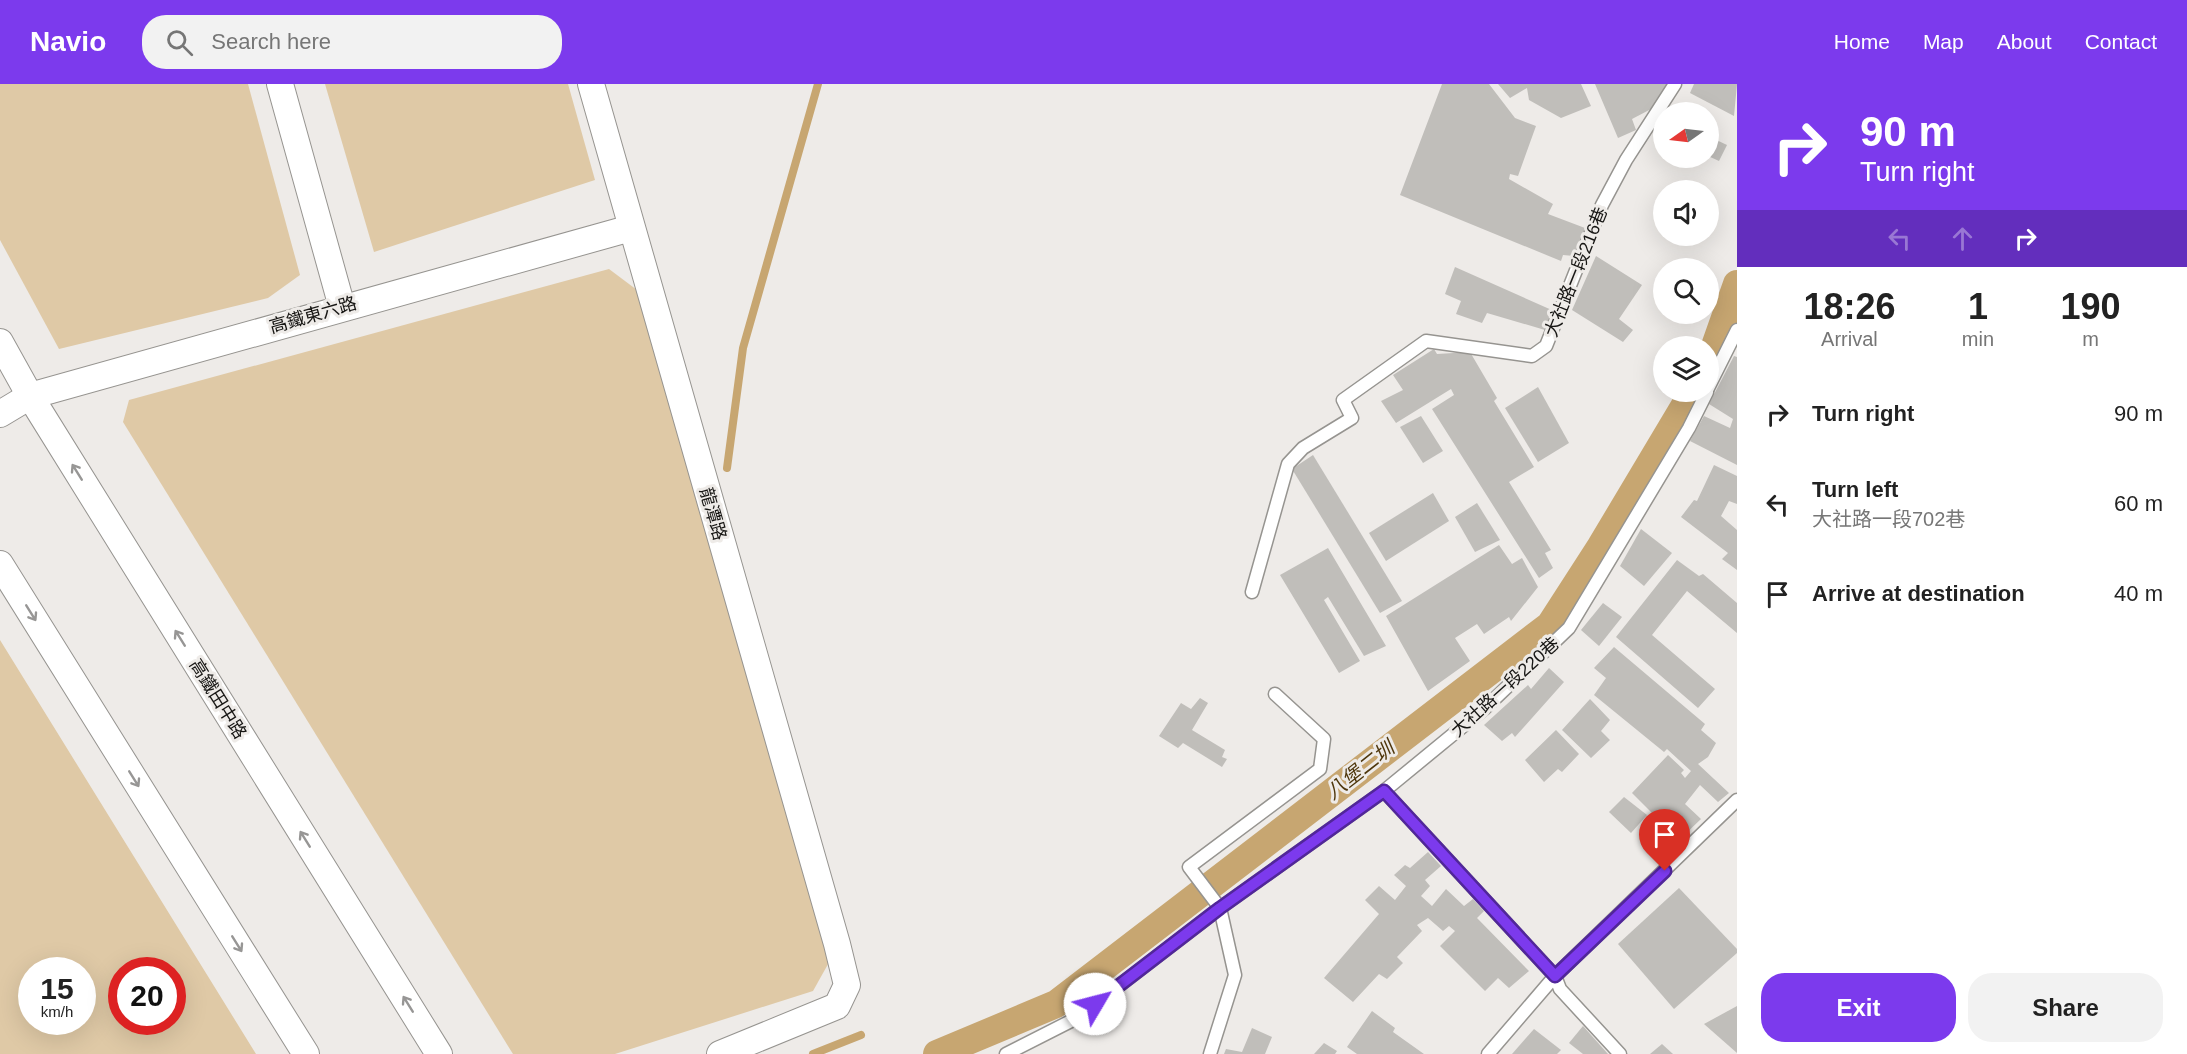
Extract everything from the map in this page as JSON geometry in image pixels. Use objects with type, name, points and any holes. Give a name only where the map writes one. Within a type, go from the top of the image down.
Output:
[{"type":"street","points":[[280,84],[342,307]]},
{"type":"street","name":"龍潭路","points":[[591,84],[847,985],[837,1006],[720,1054]]},
{"type":"street","name":"高鐵東六路","points":[[0,414],[30,396],[631,228]]},
{"type":"street","name":"高鐵田中路","points":[[0,342],[30,396],[439,1054]]},
{"type":"street","points":[[0,564],[306,1054]]},
{"type":"lane","name":"大社路一段216巷","points":[[1252,592],[1288,464],[1303,448],[1352,418],[1343,400],[1426,341],[1532,356],[1546,346],[1602,205],[1626,160],[1675,84]]},
{"type":"lane","name":"大社路一段220巷","points":[[1719,367],[1737,330]]},
{"type":"lane","name":"大社路一段220巷","points":[[1006,1054],[1077,1017],[1220,908],[1384,791],[1484,709],[1569,628],[1689,428],[1702,402]]},
{"type":"lane","points":[[1210,1054],[1235,975],[1220,908],[1189,867],[1320,769],[1324,739],[1275,694]]},
{"type":"lane","points":[[1384,791],[1555,976],[1560,989],[1620,1054]]},
{"type":"lane","points":[[1488,1054],[1555,976],[1737,800]]},
{"type":"shaded area","points":[[0,84],[248,84],[300,275],[268,298],[59,349],[0,240]]},
{"type":"shaded area","points":[[325,84],[568,84],[595,180],[374,252]]},
{"type":"shaded area","points":[[609,269],[637,290],[832,957],[813,991],[615,1054],[513,1054],[123,422],[129,400]]},
{"type":"shaded area","points":[[0,640],[256,1054],[0,1054]]},
{"type":"building","points":[[1442,84],[1489,84],[1515,118],[1536,126],[1518,176],[1510,174],[1509,179],[1553,204],[1548,214],[1585,228],[1574,256],[1563,255],[1561,261],[1400,195]]},
{"type":"building","points":[[1498,84],[1581,84],[1591,106],[1561,118],[1529,100],[1527,88],[1510,98]]},
{"type":"building","points":[[1595,84],[1666,84],[1668,87],[1657,102],[1653,102],[1653,108],[1632,119],[1636,130],[1618,138]]},
{"type":"building","points":[[1694,84],[1737,84],[1734,116],[1719,108],[1719,102],[1707,102],[1690,93]]},
{"type":"building","points":[[1719,141],[1727,145],[1719,161]]},
{"type":"building","points":[[1596,256],[1642,285],[1619,319],[1633,330],[1623,342],[1572,310]]},
{"type":"building","points":[[1455,267],[1554,311],[1545,330],[1487,313],[1482,323],[1456,314],[1461,301],[1445,294]]},
{"type":"building","points":[[1434,349],[1437,354],[1470,352],[1497,398],[1494,401],[1534,467],[1509,482],[1551,550],[1545,553],[1553,568],[1539,578],[1432,409],[1454,395],[1451,389],[1396,423],[1381,401],[1403,390],[1393,375]]},
{"type":"building","points":[[1734,356],[1737,357],[1737,465],[1690,441],[1704,416],[1730,428],[1733,419],[1709,404],[1719,402],[1719,385]]},
{"type":"building","points":[[1538,387],[1569,443],[1538,462],[1505,408]]},
{"type":"building","points":[[1421,416],[1443,451],[1423,463],[1400,427]]},
{"type":"building","points":[[1313,455],[1402,601],[1380,613],[1292,469]]},
{"type":"building","points":[[1714,465],[1737,476],[1737,504],[1729,501],[1721,516],[1737,530],[1737,570],[1722,559],[1728,553],[1681,517],[1694,500],[1697,501]]},
{"type":"building","points":[[1433,493],[1449,521],[1386,561],[1369,533]]},
{"type":"building","points":[[1477,503],[1500,540],[1475,552],[1455,517]]},
{"type":"building","points":[[1641,529],[1672,553],[1644,586],[1620,566]]},
{"type":"building","points":[[1499,545],[1512,564],[1522,558],[1538,587],[1511,621],[1509,617],[1484,634],[1477,624],[1455,638],[1470,661],[1428,691],[1386,616]]},
{"type":"building","points":[[1328,548],[1386,646],[1364,656],[1328,597],[1324,600],[1360,661],[1339,673],[1280,575]]},
{"type":"building","points":[[1677,560],[1699,576],[1703,574],[1737,603],[1737,633],[1687,591],[1652,635],[1715,689],[1698,708],[1616,637]]},
{"type":"building","points":[[1603,603],[1622,617],[1599,646],[1581,630]]},
{"type":"building","points":[[1614,647],[1705,724],[1701,730],[1716,743],[1708,757],[1698,764],[1729,793],[1718,802],[1700,785],[1685,804],[1701,819],[1679,840],[1632,793],[1668,755],[1684,770],[1681,773],[1685,778],[1691,771],[1667,749],[1664,752],[1594,695],[1606,678],[1594,668]]},
{"type":"building","points":[[1549,668],[1564,682],[1515,737],[1512,733],[1502,741],[1484,725],[1528,685],[1531,689]]},
{"type":"building","points":[[1200,698],[1208,703],[1192,730],[1225,750],[1222,757],[1227,759],[1222,767],[1183,743],[1178,748],[1159,736],[1181,703],[1191,709]]},
{"type":"building","points":[[1590,699],[1610,720],[1601,731],[1610,740],[1591,758],[1562,730]]},
{"type":"building","points":[[1556,730],[1579,754],[1562,772],[1558,769],[1544,782],[1525,760]]},
{"type":"building","points":[[1624,797],[1647,815],[1631,833],[1609,812]]},
{"type":"building","points":[[1428,852],[1441,866],[1425,880],[1430,886],[1421,896],[1432,906],[1446,889],[1464,906],[1473,899],[1484,911],[1477,918],[1529,971],[1509,988],[1498,978],[1485,991],[1440,946],[1455,931],[1449,926],[1443,931],[1428,918],[1417,925],[1422,931],[1397,957],[1403,963],[1387,979],[1379,974],[1353,1002],[1324,978],[1379,914],[1365,900],[1379,886],[1395,900],[1406,886],[1394,875],[1405,865],[1410,868]]},
{"type":"building","points":[[1679,888],[1737,949],[1737,953],[1674,1009],[1618,944]]},
{"type":"building","points":[[1737,1006],[1737,1053],[1704,1024]]},
{"type":"building","points":[[1372,1011],[1395,1028],[1393,1032],[1424,1054],[1357,1054],[1347,1047]]},
{"type":"building","points":[[1583,1026],[1608,1054],[1583,1054],[1569,1043]]},
{"type":"building","points":[[1252,1028],[1272,1037],[1265,1054],[1224,1054],[1226,1049],[1242,1052]]},
{"type":"building","points":[[1534,1029],[1561,1050],[1557,1054],[1512,1054]]},
{"type":"building","points":[[1324,1043],[1337,1051],[1335,1054],[1314,1054]]},
{"type":"building","points":[[1662,1044],[1673,1054],[1650,1054]]},
{"type":"waterway","points":[[727,468],[743,348],[818,84]]},
{"type":"waterway","name":"八堡二圳","points":[[1719,336],[1737,284]]},
{"type":"waterway","name":"八堡二圳","points":[[937,1054],[1056,1004],[1550,625],[1601,546],[1687,402]]},
{"type":"waterway","points":[[813,1054],[861,1035]]},
{"type":"route","points":[[1095,1004],[1220,908],[1384,791],[1555,976],[1665,871]]}]
